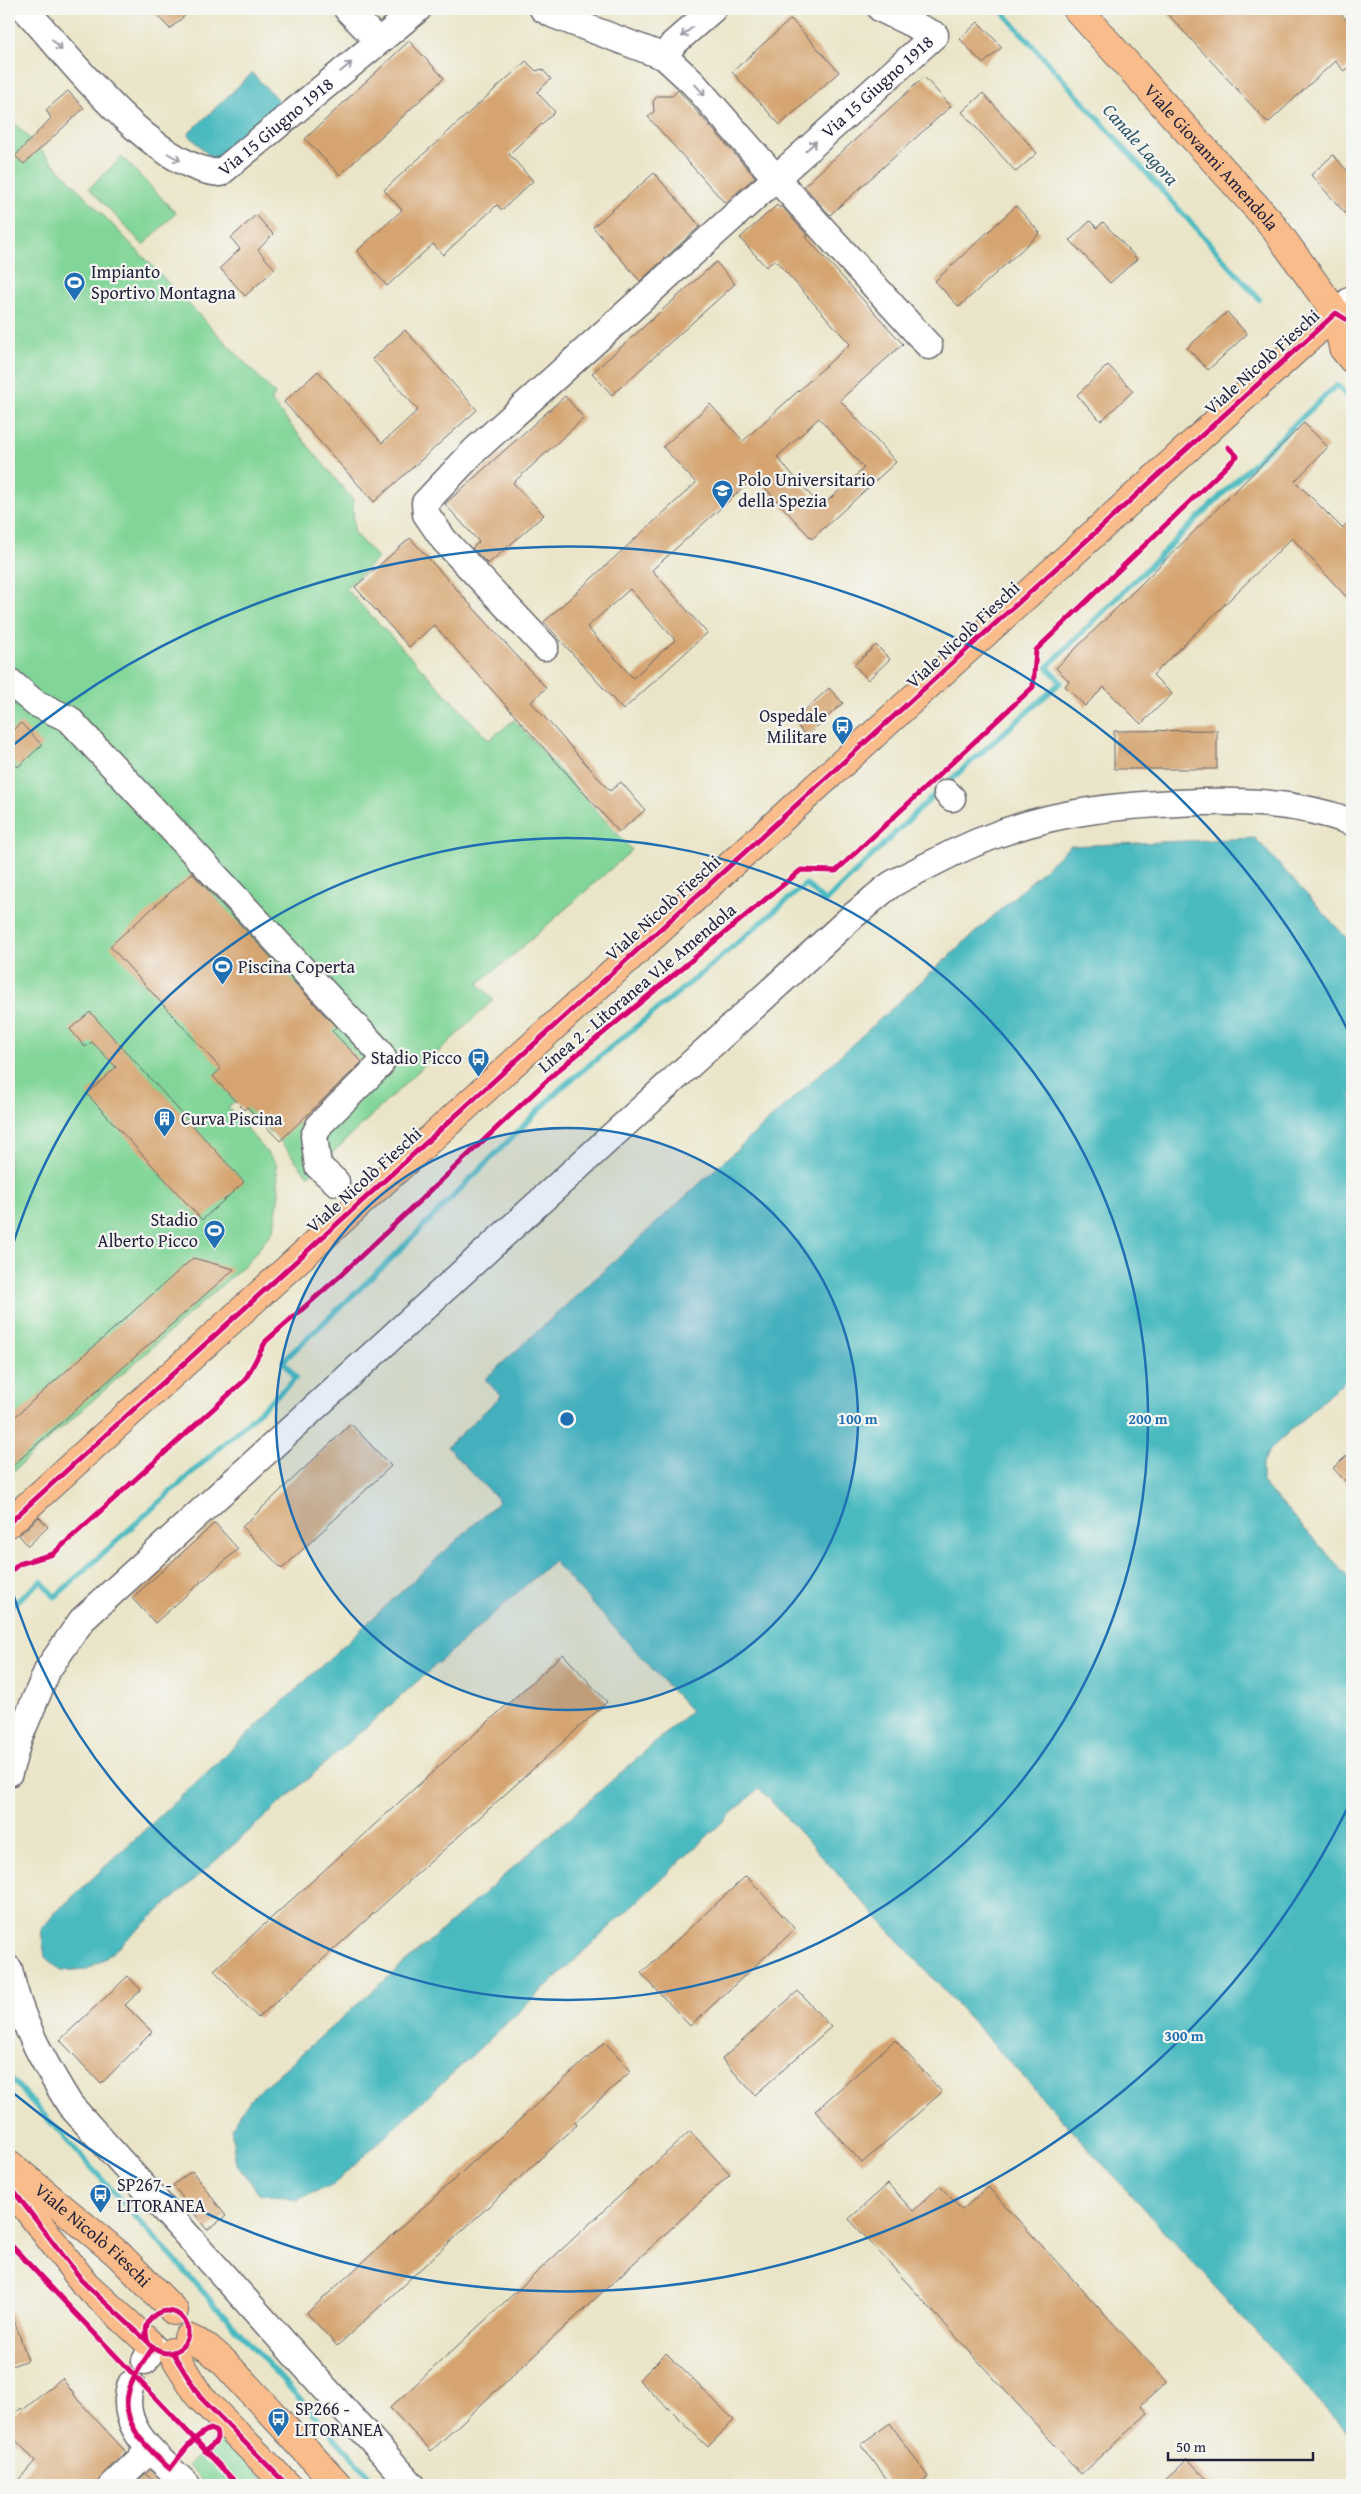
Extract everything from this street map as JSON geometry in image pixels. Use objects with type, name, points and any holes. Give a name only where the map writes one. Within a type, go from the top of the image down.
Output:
[{"type":"main road","name":"Viale Giovanni Amendola","points":[[1077,9],[1270,222],[1347,312],[1342,348],[1352,359]]},
{"type":"main road","name":"Viale Nicolò Fieschi","points":[[9,1523],[1347,312]]},
{"type":"main road","name":"Viale Nicolò Fieschi","points":[[9,2164],[118,2254],[184,2319],[188,2325],[161,2348]]},
{"type":"main road","name":"Viale Nicolò Fieschi","points":[[9,2185],[85,2284],[161,2348],[208,2348],[223,2361],[338,2485]]},
{"type":"main road","points":[[174,2311],[167,2310],[153,2315],[146,2328],[200,2397],[287,2485]]},
{"type":"street","name":"Via 15 Giugno 1918","points":[[25,9],[127,122],[172,158],[205,172],[220,173],[418,9]]},
{"type":"street","points":[[347,9],[378,41]]},
{"type":"street","points":[[542,9],[665,57],[693,83],[776,178],[929,346]]},
{"type":"street","points":[[665,57],[673,44],[712,9]]},
{"type":"street","name":"Via 15 Giugno 1918","points":[[776,178],[935,36],[882,9]]},
{"type":"street","points":[[544,646],[444,540],[426,514],[424,503],[475,450],[776,178]]},
{"type":"street","points":[[9,681],[35,702],[69,719],[378,1050],[382,1058],[380,1065],[320,1124],[314,1136],[318,1166],[336,1182]]},
{"type":"street","points":[[9,1773],[19,1738],[48,1669],[82,1620],[854,915],[892,884],[989,836],[1036,820],[1092,810],[1140,804],[1232,800],[1293,806],[1352,822]]},
{"type":"street","points":[[9,1970],[12,1986],[40,2057],[70,2105],[412,2485]]},
{"type":"street","points":[[132,2384],[127,2396],[130,2420],[150,2450],[186,2485]]},
{"type":"street","points":[[113,2485],[150,2450]]},
{"type":"green space","points":[[9,117],[275,394],[271,401],[353,500],[354,533],[378,558],[346,589],[489,740],[514,720],[632,850],[510,958],[478,983],[493,1000],[308,1176],[280,1141],[235,1101],[228,1107],[276,1163],[279,1193],[274,1230],[249,1261],[9,1475]]},
{"type":"green space","points":[[122,157],[176,213],[143,245],[89,188]]},
{"type":"green space","points":[[223,2434],[269,2485],[206,2485],[188,2465]]},
{"type":"water","points":[[252,73],[281,103],[217,164],[188,134]]},
{"type":"water","points":[[1255,838],[1352,944],[1352,1374],[1269,1450],[1262,1465],[1262,1482],[1352,1581],[1352,2437],[759,1788],[334,2184],[296,2200],[259,2193],[236,2164],[231,2128],[251,2098],[691,1711],[553,1561],[106,1958],[87,1969],[61,1971],[45,1957],[41,1930],[54,1914],[499,1501],[447,1447],[501,1396],[485,1379],[1070,846]]},
{"type":"building","points":[[151,9],[192,9],[170,29]]},
{"type":"building","points":[[1163,9],[1336,9],[1352,26],[1352,63],[1344,71],[1335,61],[1268,123]]},
{"type":"building","points":[[791,19],[839,72],[780,125],[732,72]]},
{"type":"building","points":[[978,22],[1002,47],[983,64],[960,39]]},
{"type":"building","points":[[409,41],[444,78],[340,175],[305,139]]},
{"type":"building","points":[[526,61],[536,71],[542,69],[551,79],[537,92],[555,112],[509,154],[533,181],[502,210],[497,205],[443,255],[433,244],[387,286],[357,251],[402,210],[384,190]]},
{"type":"building","points":[[924,77],[951,106],[830,215],[804,186]]},
{"type":"building","points":[[678,90],[755,177],[725,203],[648,117],[654,112],[653,102],[657,96],[672,96]]},
{"type":"building","points":[[68,91],[84,108],[24,164],[15,156],[51,118],[46,110]]},
{"type":"building","points":[[983,93],[1037,153],[1016,172],[962,112]]},
{"type":"building","points":[[1333,155],[1352,176],[1352,221],[1311,175]]},
{"type":"building","points":[[654,173],[700,226],[640,281],[593,227]]},
{"type":"building","points":[[777,205],[780,208],[781,206],[808,236],[806,237],[903,344],[840,400],[896,462],[812,539],[755,477],[652,570],[707,633],[623,710],[544,622],[696,483],[663,447],[710,404],[743,441],[850,344],[775,260],[766,267],[740,238]],"holes":[[[819,418],[864,468],[821,507],[777,457]],[[630,589],[675,640],[633,678],[587,627]]]},
{"type":"building","points":[[1016,206],[1040,233],[959,307],[935,281]]},
{"type":"building","points":[[256,215],[273,234],[258,250],[275,269],[245,296],[220,268],[240,249],[231,238]]},
{"type":"building","points":[[1090,221],[1097,228],[1103,222],[1137,259],[1110,283],[1070,240]]},
{"type":"building","points":[[716,262],[735,284],[612,395],[592,373]]},
{"type":"building","points":[[1227,312],[1247,334],[1208,370],[1187,348]]},
{"type":"building","points":[[405,330],[477,410],[374,502],[284,402],[318,371],[382,443],[418,410],[372,359]]},
{"type":"building","points":[[1108,365],[1133,391],[1101,421],[1077,395]]},
{"type":"building","points":[[565,396],[584,418],[513,483],[544,515],[488,564],[472,548],[479,542],[445,504]]},
{"type":"building","points":[[1304,423],[1328,447],[1295,481],[1342,528],[1352,519],[1352,603],[1292,538],[1153,675],[1172,694],[1141,724],[1104,687],[1085,706],[1065,686],[1069,681],[1056,668]]},
{"type":"building","points":[[410,538],[546,688],[531,702],[610,791],[621,782],[645,810],[619,832],[434,625],[409,647],[355,587]]},
{"type":"building","points":[[876,645],[890,659],[868,680],[854,665]]},
{"type":"building","points":[[829,688],[843,703],[806,736],[793,721]]},
{"type":"building","points":[[21,723],[42,745],[18,767],[9,758],[9,733]]},
{"type":"building","points":[[1217,730],[1217,769],[1114,769],[1114,731]]},
{"type":"building","name":"Piscina Coperta","points":[[192,873],[336,1027],[332,1031],[362,1062],[280,1141],[247,1107],[244,1110],[213,1076],[221,1069],[110,946]]},
{"type":"building","name":"Curva Piscina","points":[[90,1012],[244,1182],[202,1220],[87,1094],[116,1067],[92,1042],[85,1047],[70,1029]]},
{"type":"building","points":[[193,1258],[234,1269],[9,1469],[9,1422]]},
{"type":"building","points":[[351,1424],[391,1466],[282,1569],[242,1527]]},
{"type":"building","points":[[1352,1451],[1352,1489],[1333,1468]]},
{"type":"building","points":[[39,1517],[48,1527],[28,1546],[19,1535]]},
{"type":"building","points":[[215,1523],[238,1549],[155,1623],[132,1598]]},
{"type":"building","points":[[563,1654],[607,1702],[258,2018],[214,1970]]},
{"type":"building","points":[[746,1876],[795,1929],[690,2026],[641,1973]]},
{"type":"building","points":[[128,1976],[141,1990],[125,2005],[152,2032],[101,2084],[60,2040]]},
{"type":"building","points":[[798,1991],[831,2027],[755,2095],[722,2059]]},
{"type":"building","points":[[895,2040],[942,2092],[862,2163],[815,2111]]},
{"type":"building","points":[[605,2042],[631,2071],[575,2122],[577,2125],[337,2346],[307,2313]]},
{"type":"building","points":[[690,2131],[730,2174],[431,2451],[390,2408]]},
{"type":"building","points":[[192,2171],[226,2216],[207,2230],[173,2185]]},
{"type":"building","points":[[888,2184],[913,2211],[940,2186],[962,2210],[988,2187],[1167,2382],[1141,2405],[1148,2413],[1081,2474],[849,2219]]},
{"type":"building","points":[[9,2311],[11,2311],[28,2360],[9,2367]]},
{"type":"building","points":[[666,2353],[734,2420],[708,2447],[639,2380]]},
{"type":"building","points":[[62,2378],[78,2400],[126,2452],[103,2474],[98,2485],[14,2485],[35,2461],[13,2437],[16,2435],[9,2426],[9,2419]]},
{"type":"building","points":[[890,2423],[928,2477],[917,2485],[891,2485],[861,2444]]},
{"type":"building","points":[[1188,2459],[1212,2485],[1160,2485]]},
{"type":"building","points":[[146,2474],[156,2485],[135,2485]]},
{"type":"waterway","name":"Canale Lagora","points":[[1000,9],[1259,299]]},
{"type":"waterway","points":[[946,784],[1061,682],[1047,667],[1261,456],[1337,385],[1352,402]]},
{"type":"waterway","points":[[9,1608],[41,1581],[55,1597],[296,1378],[283,1361],[385,1265],[561,1088],[702,973],[806,884],[825,902],[939,790]]},
{"type":"waterway","points":[[9,2076],[377,2485]]},
{"type":"cycle path","points":[[9,1523],[1336,313],[1352,323]]},
{"type":"cycle path","name":"Linea 2 - Litoranea V.le Amendola","points":[[9,1573],[19,1564],[53,1554],[245,1380],[266,1341],[341,1275],[556,1072],[801,870],[836,871],[1033,687],[1036,650],[1237,456],[1228,447]]},
{"type":"cycle path","points":[[9,2185],[85,2284],[148,2342]]},
{"type":"cycle path","points":[[9,2243],[238,2485]]},
{"type":"cycle path","points":[[171,2311],[179,2314],[185,2320],[188,2332],[185,2344],[179,2350],[163,2353],[155,2350],[149,2344],[146,2328],[149,2320],[155,2314],[171,2311]]},
{"type":"cycle path","points":[[153,2347],[135,2376],[128,2395],[127,2406],[133,2427],[139,2437],[170,2469],[194,2440],[211,2429],[216,2432],[217,2438],[215,2443],[205,2451]]},
{"type":"cycle path","points":[[172,2352],[200,2397],[287,2485]]},
{"type":"place","name":"Impianto Sportivo Montagna","points":[[75,301]]},
{"type":"place","name":"Polo Universitario della Spezia","points":[[722,509]]},
{"type":"place","name":"Ospedale Militare","points":[[843,745]]},
{"type":"place","name":"Piscina Coperta","points":[[222,986]]},
{"type":"place","name":"Stadio Picco","points":[[478,1077]]},
{"type":"place","name":"Curva Piscina","points":[[165,1138]]},
{"type":"place","name":"Stadio Alberto Picco","points":[[214,1249]]},
{"type":"place","name":"SP267 - LITORANEA","points":[[101,2214]]},
{"type":"place","name":"SP266 - LITORANEA","points":[[279,2438]]}]
